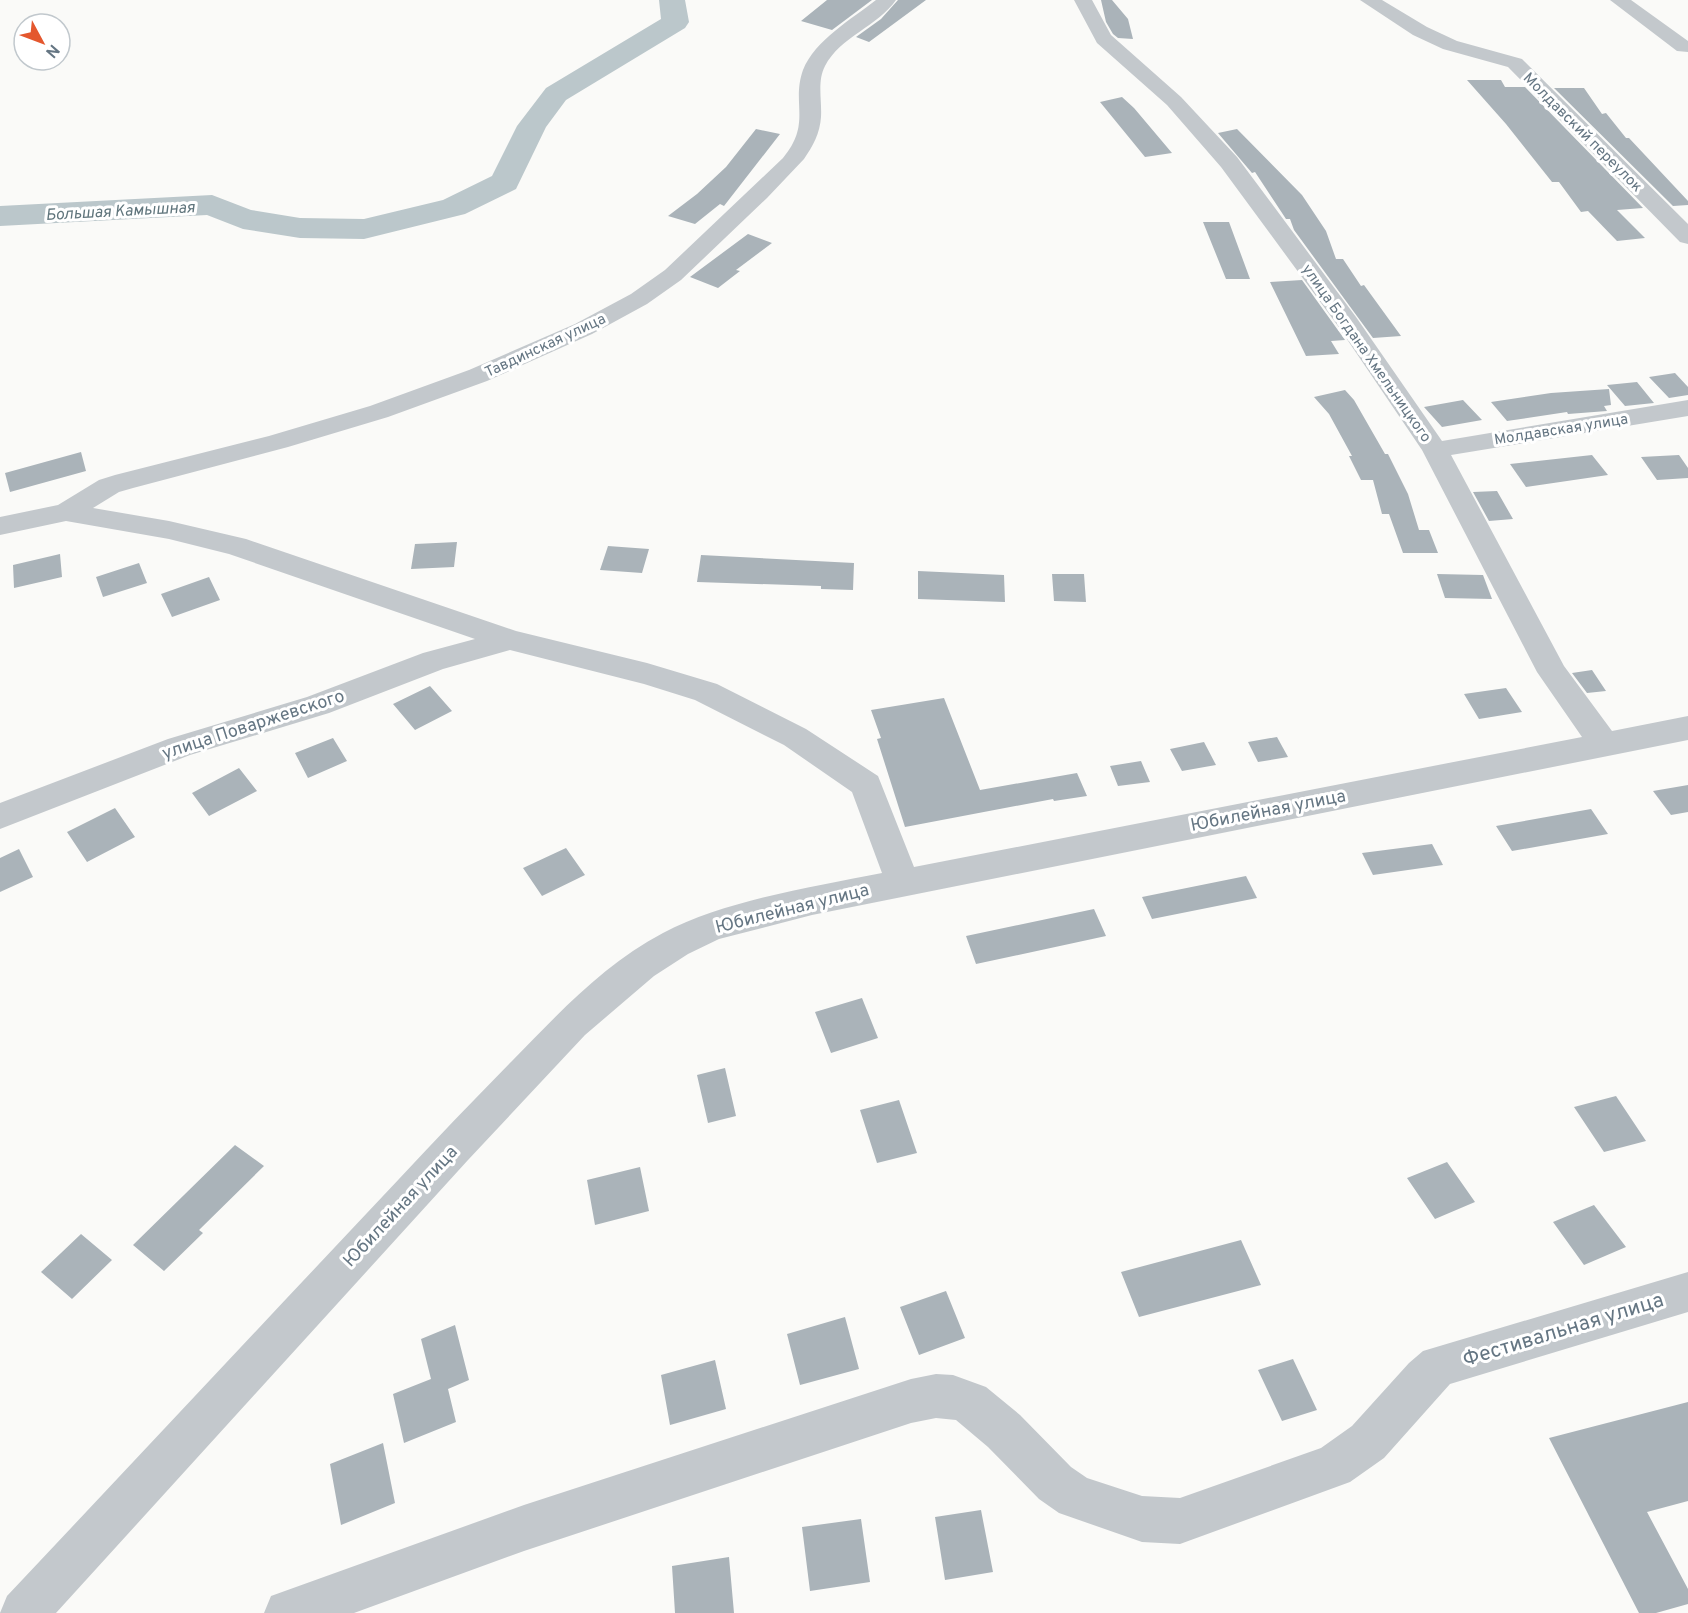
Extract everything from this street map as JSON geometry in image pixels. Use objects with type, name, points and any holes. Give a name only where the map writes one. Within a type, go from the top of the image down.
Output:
[{"type":"street","name":"Тавдинская улица","points":[[0,526],[66,512],[109,486],[367,416],[484,374],[555,343],[639,298],[674,274],[751,203],[794,159],[809,134],[810,87],[815,67],[840,39],[887,0]]},
{"type":"street","name":"улица Богдана Хмельницкого","points":[[1083,0],[1104,39],[1174,101],[1229,162],[1347,322],[1435,450],[1552,672],[1603,743]]},
{"type":"street","name":"Молдавский переулок","points":[[1369,0],[1443,42],[1515,63],[1688,237]]},
{"type":"street","points":[[1619,0],[1684,47]]},
{"type":"street","name":"Молдавская улица","points":[[1435,450],[1688,408]]},
{"type":"street","name":"Тавдинская улица","points":[[66,512],[169,530],[237,546],[510,640],[695,688],[741,708],[795,737],[866,785],[902,882]]},
{"type":"street","name":"улица Поваржевского","points":[[0,816],[179,747],[318,705],[434,661],[510,640]]},
{"type":"street","name":"Юбилейная улица","points":[[24,1613],[453,1147],[572,1024],[640,965],[675,944],[711,927],[769,910],[1688,728]]},
{"type":"street","name":"Фестивальная улица","points":[[288,1613],[524,1528],[911,1401],[936,1396],[952,1396],[977,1408],[1004,1431],[1055,1483],[1075,1497],[1142,1519],[1180,1521],[1334,1466],[1368,1442],[1424,1378],[1438,1366],[1688,1292]]},
{"type":"building","points":[[827,0],[872,0],[832,30],[801,21]]},
{"type":"building","points":[[898,0],[926,0],[869,42],[856,37],[881,19]]},
{"type":"building","points":[[1101,0],[1112,0],[1128,19],[1133,39],[1118,38],[1113,34],[1106,22]]},
{"type":"building","points":[[1467,80],[1501,80],[1505,87],[1525,87],[1643,208],[1617,210],[1645,238],[1617,241],[1588,211],[1581,212],[1559,182],[1552,182]]},
{"type":"building","points":[[1554,88],[1584,88],[1602,114],[1606,113],[1626,138],[1629,138],[1688,201],[1688,205],[1673,206]]},
{"type":"building","points":[[1122,97],[1172,153],[1145,157],[1100,102]]},
{"type":"building","points":[[756,129],[780,134],[724,206],[720,204],[695,224],[668,216],[697,194],[726,167]]},
{"type":"building","points":[[1237,129],[1302,195],[1326,231],[1336,259],[1343,259],[1361,286],[1364,285],[1401,336],[1373,338],[1294,230],[1290,219],[1286,219],[1255,172],[1252,173],[1218,133]]},
{"type":"building","points":[[1203,222],[1229,222],[1250,279],[1226,279]]},
{"type":"building","points":[[748,234],[772,243],[736,270],[740,271],[718,288],[690,277]]},
{"type":"building","points":[[1302,280],[1345,340],[1331,341],[1339,354],[1306,356],[1270,282]]},
{"type":"building","points":[[1675,373],[1688,387],[1688,395],[1669,398],[1649,377]]},
{"type":"building","points":[[1637,382],[1654,403],[1625,406],[1607,385]]},
{"type":"building","points":[[1609,389],[1611,405],[1604,406],[1607,411],[1568,414],[1567,412],[1507,421],[1491,402],[1551,393]]},
{"type":"building","points":[[1345,390],[1354,400],[1385,454],[1388,454],[1408,494],[1419,530],[1429,530],[1438,553],[1403,553],[1389,514],[1382,514],[1373,480],[1361,480],[1349,456],[1352,456],[1329,414],[1314,397]]},
{"type":"building","points":[[1463,400],[1482,420],[1442,427],[1424,407]]},
{"type":"building","points":[[81,452],[86,471],[10,492],[5,473]]},
{"type":"building","points":[[1592,455],[1608,475],[1526,487],[1510,464]]},
{"type":"building","points":[[1679,455],[1688,468],[1688,478],[1657,480],[1641,457]]},
{"type":"building","points":[[1497,491],[1513,519],[1489,521],[1473,492]]},
{"type":"building","points":[[457,542],[454,567],[411,569],[415,544]]},
{"type":"building","points":[[608,546],[649,549],[642,573],[600,570]]},
{"type":"building","points":[[60,554],[62,577],[14,588],[13,565]]},
{"type":"building","points":[[701,555],[854,563],[853,590],[821,589],[821,586],[697,582]]},
{"type":"building","points":[[139,563],[147,583],[103,597],[96,577]]},
{"type":"building","points":[[918,571],[1004,575],[1005,602],[918,599]]},
{"type":"building","points":[[1052,574],[1084,574],[1086,602],[1054,601]]},
{"type":"building","points":[[1437,574],[1483,575],[1492,599],[1445,598]]},
{"type":"building","points":[[209,577],[220,600],[172,617],[161,594]]},
{"type":"building","points":[[1592,670],[1606,691],[1587,693],[1572,673]]},
{"type":"building","points":[[430,686],[452,711],[415,730],[393,704]]},
{"type":"building","points":[[1506,688],[1522,712],[1479,719],[1464,694]]},
{"type":"building","points":[[944,698],[980,790],[1077,773],[1087,796],[1054,801],[1053,799],[905,827],[877,739],[881,738],[871,710]]},
{"type":"building","points":[[1277,737],[1288,757],[1258,762],[1248,742]]},
{"type":"building","points":[[333,738],[347,761],[308,778],[295,753]]},
{"type":"building","points":[[1204,742],[1216,765],[1182,771],[1170,749]]},
{"type":"building","points":[[1141,761],[1150,782],[1118,786],[1110,766]]},
{"type":"building","points":[[239,768],[257,791],[209,816],[192,793]]},
{"type":"building","points":[[1688,785],[1688,812],[1671,815],[1653,791]]},
{"type":"building","points":[[115,808],[135,837],[87,862],[67,832]]},
{"type":"building","points":[[1591,809],[1608,834],[1512,851],[1496,826]]},
{"type":"building","points":[[1432,844],[1443,865],[1373,875],[1362,853]]},
{"type":"building","points":[[566,848],[585,875],[542,896],[523,868]]},
{"type":"building","points":[[19,849],[33,877],[0,892],[0,858]]},
{"type":"building","points":[[1246,876],[1257,898],[1152,919],[1142,897]]},
{"type":"building","points":[[1094,909],[1106,936],[976,964],[966,936]]},
{"type":"building","points":[[862,998],[878,1038],[831,1053],[815,1012]]},
{"type":"building","points":[[725,1068],[736,1116],[708,1123],[697,1075]]},
{"type":"building","points":[[1616,1096],[1646,1141],[1604,1152],[1574,1107]]},
{"type":"building","points":[[899,1100],[917,1153],[877,1163],[860,1110]]},
{"type":"building","points":[[235,1145],[264,1166],[199,1230],[203,1233],[164,1271],[133,1245]]},
{"type":"building","points":[[1447,1162],[1475,1202],[1435,1219],[1407,1178]]},
{"type":"building","points":[[640,1167],[649,1211],[595,1225],[587,1180]]},
{"type":"building","points":[[1594,1205],[1626,1247],[1584,1265],[1553,1222]]},
{"type":"building","points":[[81,1234],[112,1260],[72,1299],[41,1272]]},
{"type":"building","points":[[1241,1240],[1261,1285],[1139,1317],[1121,1272]]},
{"type":"building","points":[[946,1291],[965,1338],[919,1355],[900,1307]]},
{"type":"building","points":[[845,1317],[859,1369],[800,1385],[787,1334]]},
{"type":"building","points":[[455,1325],[469,1380],[448,1389],[456,1422],[404,1443],[393,1394],[431,1379],[421,1339]]},
{"type":"building","points":[[1293,1359],[1317,1410],[1282,1421],[1258,1370]]},
{"type":"building","points":[[715,1360],[726,1409],[670,1425],[661,1375]]},
{"type":"building","points":[[1688,1402],[1688,1501],[1647,1512],[1688,1589],[1688,1604],[1656,1613],[1639,1613],[1549,1438]]},
{"type":"building","points":[[383,1443],[395,1503],[341,1525],[330,1464]]},
{"type":"building","points":[[981,1510],[993,1572],[945,1580],[935,1517]]},
{"type":"building","points":[[861,1519],[870,1582],[810,1591],[802,1527]]},
{"type":"building","points":[[729,1557],[734,1613],[675,1613],[672,1566]]},
{"type":"waterway","name":"Большая Камышная","points":[[0,216],[212,205],[243,219],[300,228],[364,229],[454,207],[505,182],[532,126],[556,94],[675,22],[672,0]]}]
